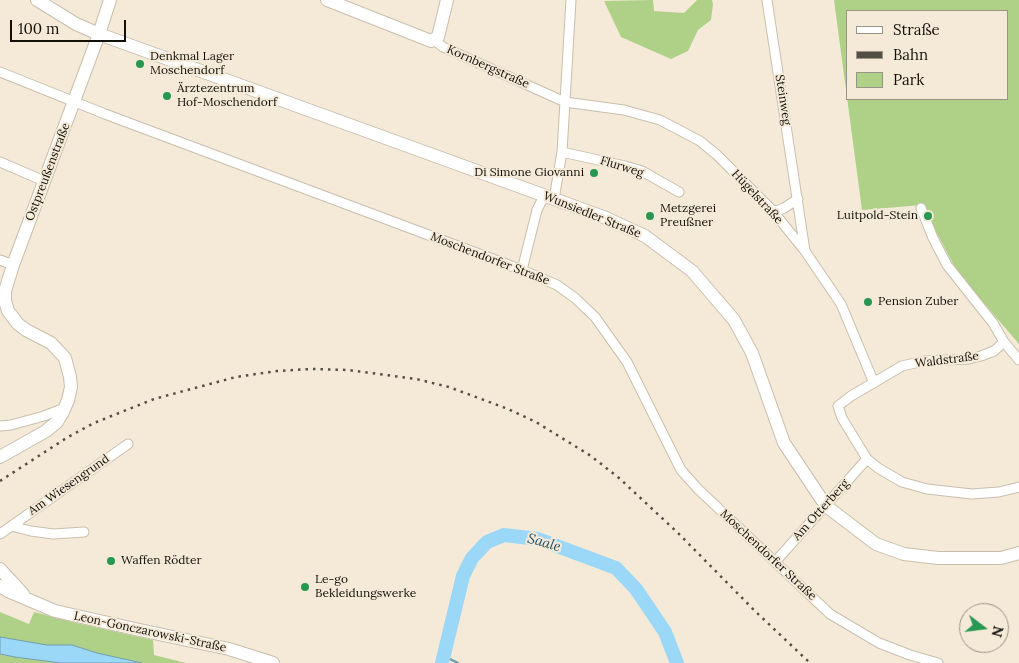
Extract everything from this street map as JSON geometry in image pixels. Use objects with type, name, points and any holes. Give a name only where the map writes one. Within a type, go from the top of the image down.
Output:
[{"type":"main road","name":"Wunsiedler Straße","points":[[37,0],[76,24],[99,34],[606,218],[645,236],[692,271],[734,320],[752,353],[784,443],[826,506],[876,544],[904,554],[938,558],[1001,558],[1019,553]]},
{"type":"main road","points":[[99,34],[110,0]]},
{"type":"main road","name":"Kornbergstraße","points":[[327,0],[428,40],[434,40]]},
{"type":"main road","points":[[434,40],[438,37],[447,0]]},
{"type":"main road","name":"Ostpreußenstraße","points":[[4,313],[5,291],[13,265],[99,34]]},
{"type":"main road","points":[[0,457],[46,431],[57,422],[65,408],[71,387],[65,358],[51,343],[26,330],[4,313]]},
{"type":"main road","name":"Leon-Gonczarowski-Straße","points":[[0,569],[11,583],[28,599]]},
{"type":"main road","name":"Leon-Gonczarowski-Straße","points":[[0,586],[55,611],[229,649],[273,663]]},
{"type":"street","points":[[522,270],[537,210],[549,198],[562,152],[571,0]]},
{"type":"street","name":"Steinweg","points":[[767,0],[805,251]]},
{"type":"street","name":"Kornbergstraße","points":[[434,40],[443,47],[565,102]]},
{"type":"street","name":"Moschendorfer Straße","points":[[0,72],[74,102],[522,270],[557,285],[595,316],[627,362],[681,470],[698,489],[830,614],[879,643],[938,663]]},
{"type":"street","name":"Hügelstraße","points":[[565,102],[624,110],[660,120],[700,142],[717,155],[772,210],[805,251],[841,304],[874,383]]},
{"type":"street","name":"Flurweg","points":[[562,152],[642,171],[679,192]]},
{"type":"street","points":[[0,162],[44,181]]},
{"type":"street","points":[[772,210],[777,211],[798,200]]},
{"type":"street","points":[[921,208],[933,238],[947,265],[993,323],[1004,342],[1019,360]]},
{"type":"street","points":[[0,260],[13,265]]},
{"type":"street","name":"Waldstraße","points":[[867,459],[842,418],[838,406],[851,396],[902,366],[924,361],[969,359],[994,351],[1004,342]]},
{"type":"street","points":[[0,426],[19,423],[65,408]]},
{"type":"street","name":"Am Wiesengrund","points":[[0,534],[128,444]]},
{"type":"street","points":[[867,459],[902,482],[927,489],[972,494],[999,492],[1019,487]]},
{"type":"street","name":"Am Otterberg","points":[[775,562],[867,459]]},
{"type":"street","name":"Am Wiesengrund","points":[[11,526],[53,534],[84,532]]},
{"type":"green space","points":[[653,0],[654,11],[684,13],[697,0],[712,0],[711,20],[698,30],[688,51],[671,59],[621,37],[604,1]]},
{"type":"green space","points":[[834,0],[1019,0],[1019,344],[958,273],[922,205],[862,210],[847,100],[1009,100],[1009,10],[846,10],[846,90]]},
{"type":"green space","points":[[0,612],[29,624],[34,612],[153,640],[154,655],[186,663],[142,663],[97,653],[72,645],[47,645],[0,637]]},
{"type":"green space","points":[[0,654],[15,657],[61,663],[0,663]]},
{"type":"water","points":[[0,637],[47,645],[72,645],[97,653],[142,663],[61,663],[15,657],[0,654]]},
{"type":"waterway","name":"Saale","points":[[442,663],[463,576],[472,558],[487,542],[504,535],[538,539],[616,568],[636,589],[665,632],[677,663]]},
{"type":"waterway","points":[[444,656],[458,663]]},
{"type":"railway","points":[[0,481],[68,437],[94,423],[154,399],[236,377],[277,371],[311,369],[348,370],[416,379],[449,387],[508,409],[536,422],[591,456],[619,478],[678,533],[756,612],[810,663]]},
{"type":"place","name":"Denkmal Lager Moschendorf","points":[[140,64]]},
{"type":"place","name":"Ärztezentrum Hof-Moschendorf","points":[[167,96]]},
{"type":"place","name":"Di Simone Giovanni","points":[[594,173]]},
{"type":"place","name":"Metzgerei Preußner","points":[[650,216]]},
{"type":"place","name":"Luitpold-Stein","points":[[928,216]]},
{"type":"place","name":"Pension Zuber","points":[[868,302]]},
{"type":"place","name":"Waffen Rödter","points":[[111,561]]},
{"type":"place","name":"Le-go Bekleidungswerke","points":[[305,587]]}]
